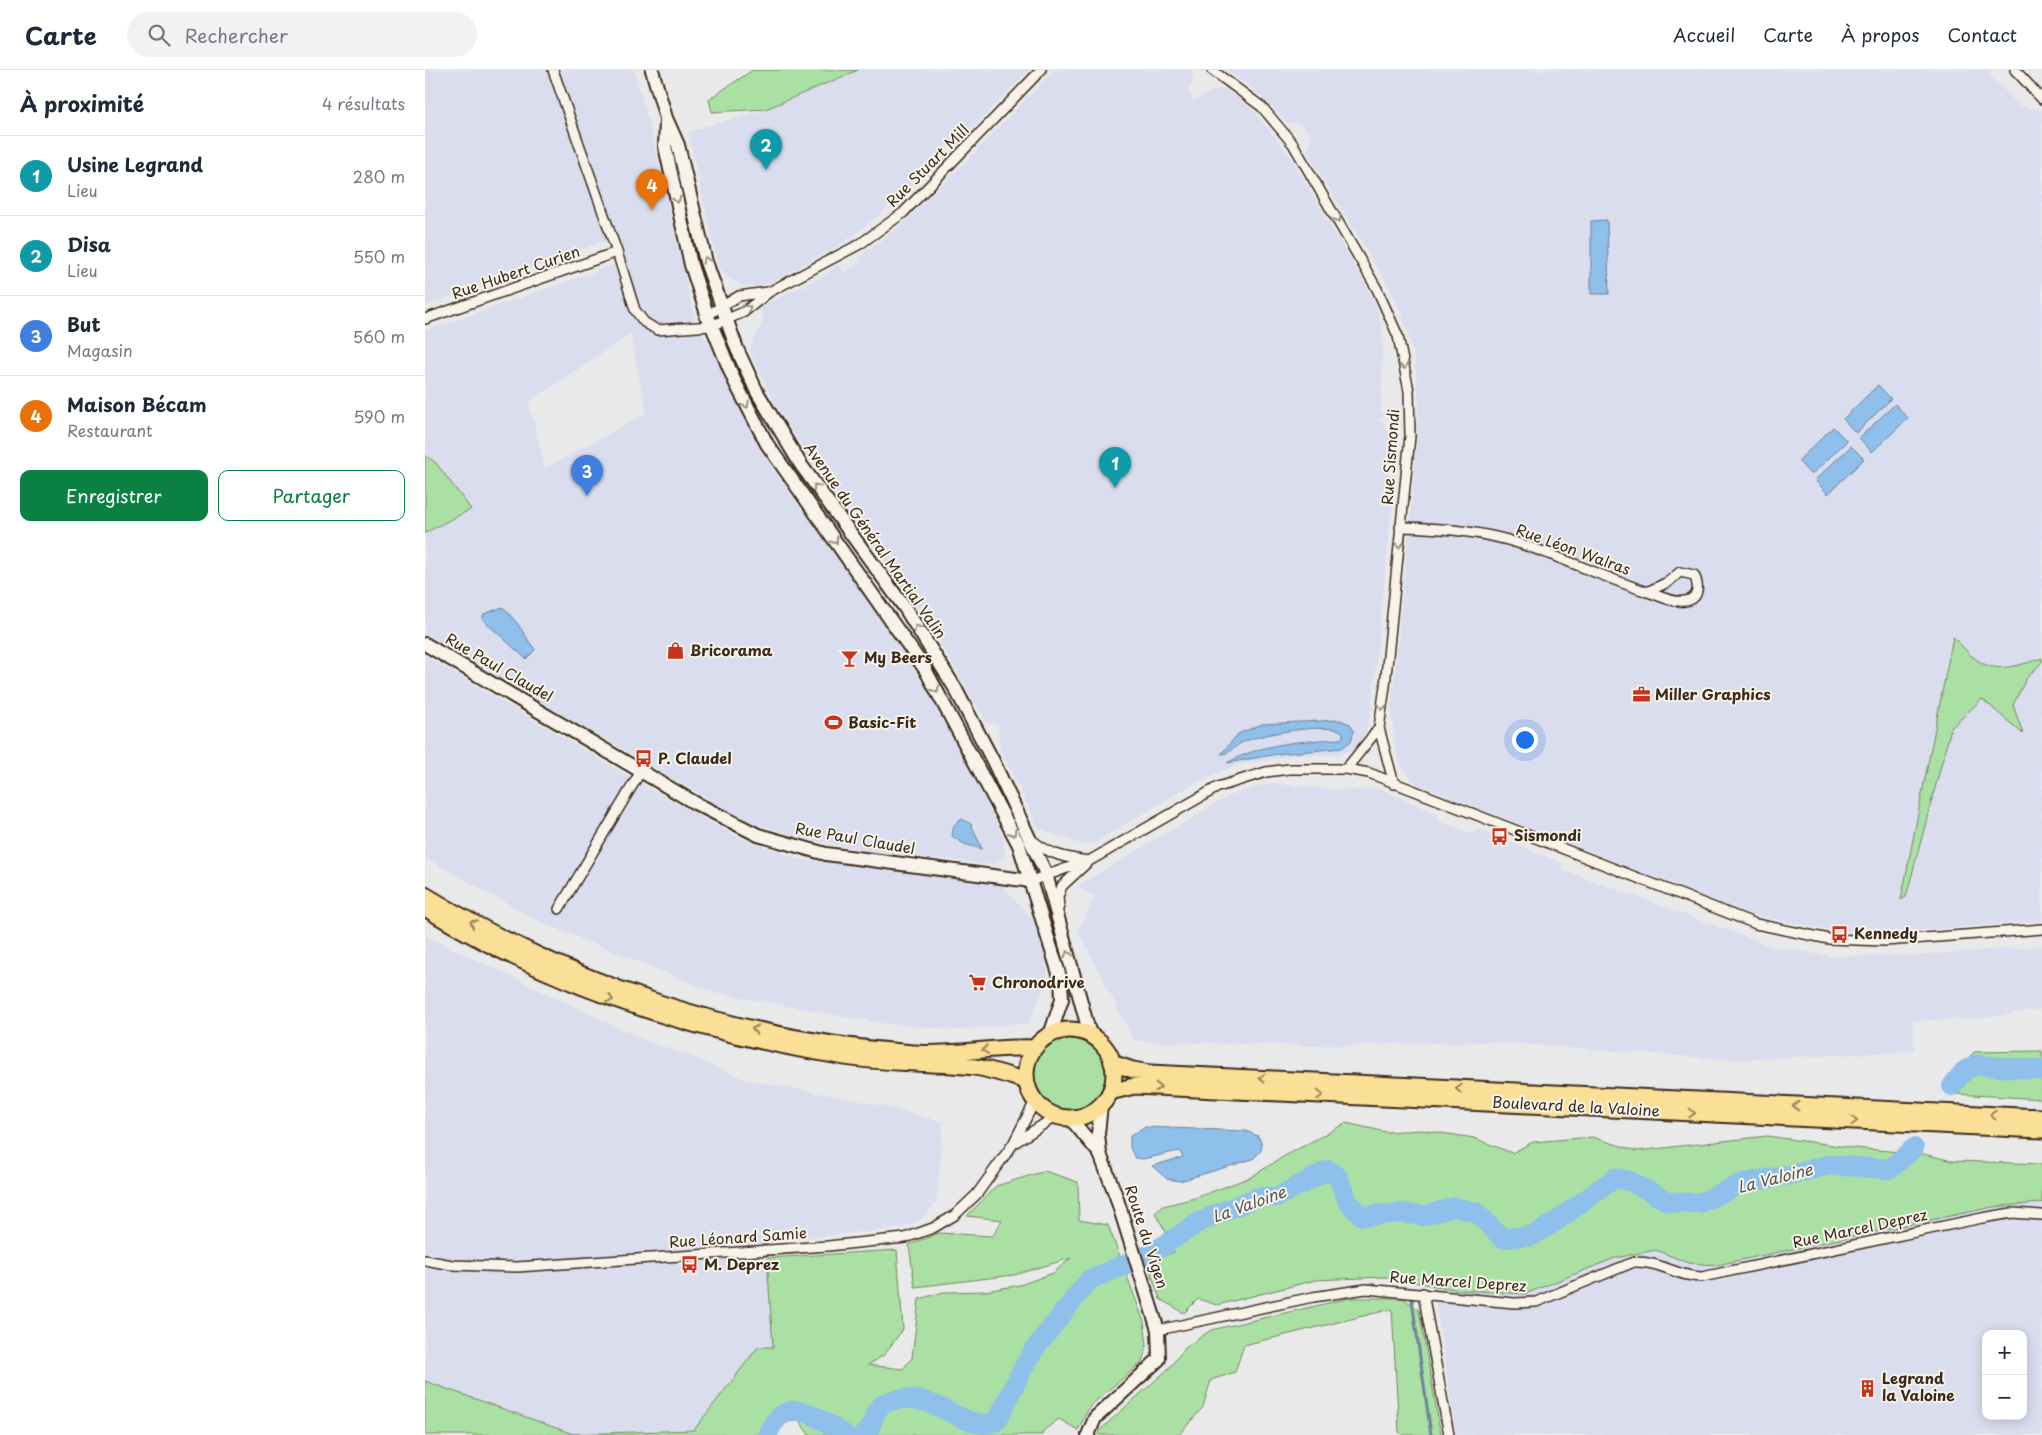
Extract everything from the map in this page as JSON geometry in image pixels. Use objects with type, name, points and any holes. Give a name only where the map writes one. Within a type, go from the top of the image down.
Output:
[{"type":"main road","name":"Avenue du Général Martial Valin","points":[[652,70],[666,118],[678,145],[706,262],[725,320],[757,392],[801,465],[905,608],[955,688],[1048,878],[1090,1035]]},
{"type":"main road","name":"Avenue du Général Martial Valin","points":[[666,118],[665,146],[691,265],[709,320],[734,380],[767,444],[925,669],[1019,845],[1061,980],[1063,999],[1049,1035]]},
{"type":"main road","name":"Rue Paul Claudel","points":[[425,644],[741,828],[778,842],[826,854],[1031,881]]},
{"type":"main road","points":[[425,896],[539,958],[653,1002],[720,1021],[841,1045],[915,1053],[971,1052],[1009,1047],[1034,1048]]},
{"type":"main road","points":[[425,908],[460,929],[553,975],[611,1000],[686,1024],[752,1040],[841,1057],[977,1068],[1026,1081]]},
{"type":"main road","points":[[1067,1030],[1090,1035],[1106,1049],[1112,1063],[1114,1078],[1110,1092],[1101,1105],[1084,1116],[1070,1118],[1052,1114],[1035,1101],[1026,1081],[1027,1064],[1034,1048],[1049,1035],[1067,1030]]},
{"type":"main road","name":"Boulevard de la Valoine","points":[[1112,1063],[1150,1073],[2042,1117]]},
{"type":"main road","name":"Boulevard de la Valoine","points":[[1110,1092],[1134,1086],[2042,1130]]},
{"type":"main road","name":"Route du Vigen","points":[[1088,1435],[1095,1418],[1159,1359],[1158,1330],[1116,1196],[1100,1154],[1098,1134],[1101,1105]]},
{"type":"main road","name":"Route du Vigen","points":[[1070,1118],[1100,1154]]},
{"type":"street","points":[[553,70],[617,252]]},
{"type":"street","name":"Rue Stuart Mill","points":[[709,320],[725,320],[744,312],[769,292],[845,253],[903,213],[1041,70]]},
{"type":"street","name":"Rue Sismondi","points":[[1213,70],[1262,107],[1293,144],[1377,289],[1399,336],[1409,391],[1409,436],[1385,686],[1379,728],[1394,784]]},
{"type":"street","points":[[2015,70],[2042,99]]},
{"type":"street","name":"Rue Hubert Curien","points":[[425,319],[617,252]]},
{"type":"street","name":"Rue Stuart Mill","points":[[617,252],[635,310],[644,322],[657,330],[678,330],[696,326],[709,320],[721,306],[739,296],[769,292]]},
{"type":"street","name":"Rue Léon Walras","points":[[1401,526],[1456,530],[1519,543],[1647,592],[1675,601],[1686,601],[1693,598],[1698,591],[1698,583],[1694,575],[1680,572],[1668,582],[1647,592]]},
{"type":"street","name":"Rue Sismondi","points":[[1347,769],[1379,728]]},
{"type":"street","points":[[1048,878],[1089,861],[1218,787],[1273,771],[1313,767],[1347,769],[1369,774],[1756,924],[1829,939],[1885,941],[2042,929]]},
{"type":"street","points":[[559,909],[641,771]]},
{"type":"street","points":[[1030,838],[1043,849],[1061,857],[1089,861]]},
{"type":"street","points":[[1061,925],[1058,897],[1062,886],[1071,875],[1089,861]]},
{"type":"street","points":[[1031,881],[1071,875]]},
{"type":"street","points":[[1013,1144],[1035,1101]]},
{"type":"street","points":[[1013,1144],[1047,1122],[1052,1114]]},
{"type":"street","name":"Rue Léonard Samie","points":[[425,1260],[452,1265],[517,1267],[828,1246],[905,1238],[933,1228],[955,1215],[977,1194],[1013,1144]]},
{"type":"street","name":"Rue Marcel Deprez","points":[[1158,1330],[1313,1297],[1366,1289],[1514,1303],[1536,1302],[1635,1262],[1649,1261],[1681,1274],[1702,1276],[1982,1218],[2012,1213],[2042,1215]]},
{"type":"street","points":[[1423,1293],[1449,1435]]},
{"type":"shaded area","points":[[425,70],[634,70],[651,130],[696,326],[720,356],[765,455],[782,482],[865,595],[913,667],[948,726],[1004,838],[1005,855],[995,865],[881,853],[798,837],[740,818],[425,634],[425,533],[471,509],[436,463],[425,455],[425,331],[619,263],[611,239],[425,306]],"holes":[[[630,334],[647,413],[545,468],[529,402]]]},
{"type":"shaded area","points":[[858,70],[1029,70],[976,125],[936,154],[939,161],[869,224],[837,247],[772,282],[757,287],[741,285],[725,276],[717,262],[688,132],[766,109]]},
{"type":"shaded area","points":[[1054,70],[1192,70],[1194,82],[1187,91],[1194,101],[1207,93],[1225,88],[1254,111],[1288,153],[1374,299],[1381,323],[1383,343],[1381,412],[1384,416],[1379,420],[1396,441],[1394,447],[1390,449],[1389,477],[1395,478],[1371,713],[1366,731],[1358,746],[1348,752],[1333,755],[1296,755],[1235,766],[1193,784],[1093,844],[1081,844],[1038,828],[1000,749],[998,725],[986,722],[935,634],[858,524],[812,463],[775,403],[749,350],[764,318],[759,310],[763,305],[820,278],[838,265],[845,272],[861,262],[860,255],[899,227]]},
{"type":"shaded area","points":[[1224,70],[1990,70],[1989,74],[2021,107],[2042,110],[2042,921],[1874,934],[1824,929],[1752,915],[1417,784],[1404,771],[1396,753],[1391,708],[1412,501],[1419,403],[1415,364],[1408,331],[1392,292],[1307,152],[1311,136],[1302,124],[1288,123],[1252,88]]},
{"type":"shaded area","points":[[425,656],[649,788],[740,838],[800,859],[1001,885],[1043,930],[1048,980],[1028,1023],[957,1030],[886,1024],[716,993],[542,923],[425,858]]},
{"type":"shaded area","points":[[1271,783],[1340,790],[1381,789],[1439,814],[1438,821],[1470,833],[1479,829],[1564,864],[1561,869],[1771,946],[1829,956],[1907,956],[2042,946],[2042,1009],[1982,1018],[1913,1021],[1914,1051],[1735,1060],[1493,1042],[1308,1046],[1134,1041],[1078,931],[1095,897],[1077,886],[1232,794]]},
{"type":"shaded area","points":[[425,935],[646,1041],[688,1055],[744,1079],[875,1104],[943,1122],[937,1201],[923,1218],[902,1228],[766,1242],[773,1347],[758,1348],[694,1430],[573,1434],[425,1381]]},
{"type":"shaded area","points":[[2042,1203],[2042,1435],[1456,1435],[1433,1286],[1525,1294],[1615,1258],[1656,1250],[1688,1263],[1993,1207]]},
{"type":"green space","points":[[753,70],[858,70],[766,109],[712,112],[709,99]]},
{"type":"green space","points":[[425,455],[436,463],[471,509],[425,533]]},
{"type":"green space","points":[[1953,637],[1974,658],[1989,666],[2012,666],[2042,658],[2042,662],[2026,679],[2013,705],[2023,734],[1982,699],[1951,728],[1906,897],[1901,900]]},
{"type":"green space","points":[[1069,1038],[1090,1044],[1100,1054],[1106,1075],[1100,1096],[1090,1106],[1069,1112],[1048,1106],[1038,1096],[1032,1075],[1038,1054],[1048,1044]]},
{"type":"green space","points":[[2042,1051],[2042,1099],[1956,1094],[1948,1080],[1974,1052]]},
{"type":"green space","points":[[1346,1123],[1386,1132],[1422,1130],[1474,1138],[1512,1153],[1533,1142],[1592,1137],[1637,1151],[1767,1136],[1854,1148],[1924,1154],[1952,1161],[2042,1164],[2042,1203],[1993,1207],[1717,1265],[1688,1263],[1656,1250],[1615,1258],[1525,1294],[1458,1290],[1385,1277],[1316,1280],[1217,1305],[1198,1299],[1184,1313],[1160,1299],[1147,1262],[1174,1252],[1170,1239],[1155,1213],[1163,1206],[1195,1198],[1251,1177],[1283,1157]]},
{"type":"green space","points":[[1045,1171],[1078,1182],[1079,1220],[1108,1225],[1144,1322],[1147,1344],[1142,1362],[1090,1406],[1078,1430],[1059,1419],[1043,1431],[1042,1435],[809,1435],[799,1420],[783,1423],[762,1435],[425,1435],[425,1381],[573,1434],[694,1430],[758,1347],[773,1347],[767,1258],[897,1250],[903,1329],[884,1355],[868,1365],[903,1369],[912,1358],[919,1299],[944,1292],[986,1291],[1020,1285],[1053,1273],[1071,1258],[1014,1275],[915,1287],[909,1245],[939,1233],[993,1236],[1002,1220],[967,1216],[996,1186]]},
{"type":"green space","points":[[1350,1298],[1403,1298],[1419,1310],[1441,1435],[1402,1435],[1399,1432],[1392,1309],[1244,1345],[1235,1372],[1211,1380],[1203,1407],[1179,1435],[1099,1435],[1100,1430],[1169,1368],[1185,1348],[1211,1330]]},
{"type":"water","points":[[1607,220],[1609,294],[1591,294],[1591,221]]},
{"type":"water","points":[[1878,385],[1891,399],[1856,433],[1843,419]]},
{"type":"water","points":[[1895,404],[1908,418],[1872,452],[1859,438]]},
{"type":"water","points":[[1833,427],[1847,441],[1811,475],[1798,461]]},
{"type":"water","points":[[1851,446],[1864,459],[1828,494],[1815,480]]},
{"type":"water","points":[[503,607],[517,623],[535,650],[526,659],[482,619],[484,614]]},
{"type":"water","points":[[1340,720],[1350,724],[1354,731],[1351,741],[1342,748],[1278,754],[1227,763],[1268,747],[1296,742],[1340,739],[1343,737],[1343,732],[1323,728],[1292,730],[1262,736],[1241,743],[1227,753],[1221,754],[1238,734],[1262,724]]},
{"type":"water","points":[[962,819],[971,824],[982,849],[964,844],[952,836],[954,825]]},
{"type":"water","points":[[1145,1127],[1246,1131],[1258,1136],[1262,1143],[1261,1151],[1253,1159],[1180,1181],[1167,1179],[1152,1166],[1183,1157],[1179,1151],[1143,1159],[1135,1158],[1130,1148],[1130,1136]]},
{"type":"waterway","name":"La Valoine","points":[[1952,1086],[1964,1071],[1975,1065],[2042,1070]]},
{"type":"waterway","name":"La Valoine","points":[[863,1435],[870,1428],[876,1413],[882,1405],[887,1402],[904,1399],[920,1400],[972,1422],[984,1424],[997,1421],[1022,1370],[1036,1347],[1089,1280],[1152,1253],[1199,1222],[1257,1197],[1277,1197],[1328,1170],[1338,1177],[1348,1202],[1362,1216],[1402,1213],[1423,1216],[1454,1207],[1476,1212],[1502,1238],[1532,1236],[1555,1222],[1615,1178],[1630,1181],[1669,1202],[1700,1203],[1742,1183],[1795,1174],[1828,1165],[1890,1169],[1914,1148]]},
{"type":"waterway","points":[[1412,1300],[1431,1435]]},
{"type":"waterway","name":"La Valoine","points":[[767,1435],[775,1421],[784,1414],[793,1411],[813,1416],[845,1435]]},
{"type":"place","name":"Disa","points":[[766,170]]},
{"type":"place","name":"Maison Bécam","points":[[652,210]]},
{"type":"place","name":"Usine Legrand","points":[[1115,488]]},
{"type":"place","name":"But","points":[[587,496]]},
{"type":"place","name":"Bricorama","points":[[676,651]]},
{"type":"place","name":"My Beers","points":[[850,658]]},
{"type":"place","name":"Miller Graphics","points":[[1641,695]]},
{"type":"place","name":"Basic-Fit","points":[[834,723]]},
{"type":"place","name":"P. Claudel","points":[[644,759]]},
{"type":"place","name":"Sismondi","points":[[1500,836]]},
{"type":"place","name":"Kennedy","points":[[1840,934]]},
{"type":"place","name":"Chronodrive","points":[[978,983]]},
{"type":"place","name":"M. Deprez","points":[[690,1265]]},
{"type":"place","name":"Legrand la Valoine","points":[[1868,1388]]}]
